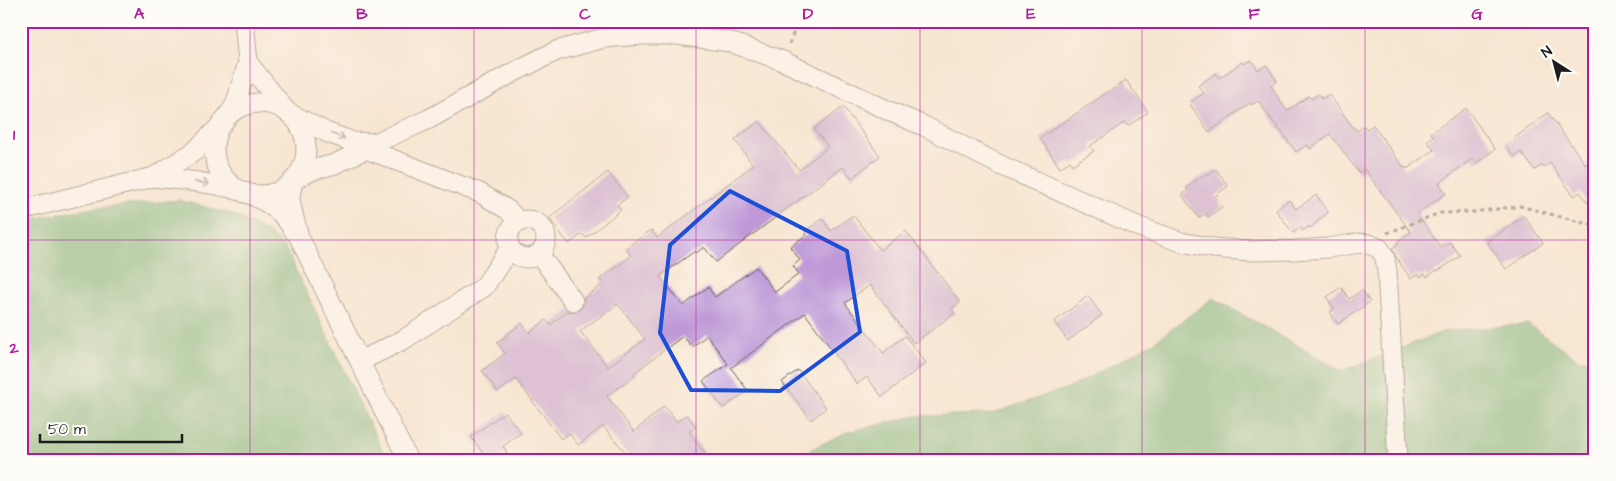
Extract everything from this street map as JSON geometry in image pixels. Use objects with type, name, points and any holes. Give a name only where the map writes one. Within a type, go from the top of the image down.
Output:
[{"type":"lane","points":[[244,21],[248,63],[236,105],[218,132],[215,143],[217,164],[229,182],[238,189],[261,199],[280,213],[299,237]]},
{"type":"lane","points":[[154,177],[191,181],[264,195],[280,190],[294,180],[316,169],[335,164],[429,120],[514,72],[556,52],[604,38],[642,35],[677,35],[730,42],[784,60],[924,126],[1000,165],[1137,226],[1181,242],[1213,248],[1250,251],[1328,248],[1359,242],[1380,249],[1386,264],[1398,460]]},
{"type":"lane","points":[[248,63],[302,129],[305,139],[305,161],[292,184],[290,200],[299,237],[408,460]]},
{"type":"lane","points":[[21,210],[154,177],[195,151],[231,114],[242,107],[253,104],[265,104],[277,106],[328,133],[370,146],[480,193],[508,210],[519,222]]},
{"type":"lane","points":[[527,220],[536,222],[542,227],[546,235],[546,244],[542,251],[527,259],[519,257],[512,252],[508,244],[508,236],[512,228],[519,222],[527,220]]},
{"type":"lane","points":[[360,361],[403,340],[484,287],[510,248]]},
{"type":"lane","points":[[539,254],[573,301]]},
{"type":"path","points":[[784,60],[798,21]]},
{"type":"path","points":[[1369,244],[1391,230],[1440,213],[1474,212],[1520,206],[1595,226]]},
{"type":"highlighted area","points":[[730,191],[847,251],[860,332],[780,391],[691,390],[660,333],[670,245]]},
{"type":"green space","points":[[179,200],[231,214],[268,232],[285,248],[387,460],[21,460],[21,221],[87,209]]},
{"type":"green space","points":[[1213,298],[1342,371],[1445,331],[1528,324],[1579,360],[1595,359],[1595,460],[789,460],[847,432],[917,416],[991,414],[1073,386],[1153,343]]},
{"type":"building","points":[[1251,60],[1258,70],[1266,65],[1277,81],[1271,86],[1287,111],[1309,96],[1311,99],[1319,94],[1322,99],[1329,94],[1354,129],[1357,131],[1364,126],[1367,129],[1373,125],[1404,168],[1406,167],[1407,169],[1434,150],[1427,141],[1433,136],[1431,133],[1466,108],[1495,149],[1477,163],[1473,158],[1439,183],[1446,193],[1417,214],[1441,248],[1450,242],[1460,256],[1427,277],[1425,274],[1420,277],[1418,274],[1411,279],[1392,248],[1411,232],[1364,169],[1359,173],[1330,134],[1310,149],[1307,145],[1296,152],[1258,101],[1251,105],[1250,103],[1209,132],[1189,103],[1204,93],[1198,86],[1216,73],[1219,78],[1243,62],[1244,64]]},
{"type":"building","points":[[1126,80],[1148,112],[1128,126],[1125,122],[1090,146],[1094,151],[1072,165],[1070,161],[1060,168],[1040,138]]},
{"type":"building","points":[[843,107],[880,156],[852,178],[843,167],[716,262],[704,247],[696,253],[695,251],[660,276],[683,306],[708,287],[715,297],[756,267],[775,292],[799,274],[793,266],[800,260],[790,247],[807,234],[805,231],[822,219],[831,231],[853,215],[880,250],[906,231],[960,302],[952,309],[955,313],[914,343],[870,285],[845,303],[883,353],[905,336],[926,363],[882,397],[867,377],[857,384],[805,313],[731,368],[748,391],[723,408],[703,381],[728,364],[707,335],[692,347],[683,336],[607,396],[634,432],[664,406],[677,422],[687,415],[696,427],[689,432],[705,453],[696,460],[632,460],[603,426],[578,445],[569,433],[561,439],[516,379],[498,392],[482,371],[505,353],[497,343],[522,323],[529,333],[546,320],[550,325],[568,311],[574,312],[579,310],[583,305],[584,298],[603,284],[600,279],[631,256],[626,248],[651,230],[657,238],[753,165],[735,140],[759,121],[799,170],[828,147],[814,129]],"holes":[[[618,304],[645,339],[608,367],[580,331]]]},
{"type":"building","points":[[1548,113],[1586,165],[1595,158],[1595,213],[1580,192],[1574,196],[1550,163],[1544,167],[1542,165],[1535,170],[1521,152],[1514,157],[1505,145]]},
{"type":"building","points":[[1216,169],[1228,186],[1215,196],[1222,207],[1208,217],[1206,213],[1199,218],[1182,195],[1188,191],[1186,188],[1200,177]]},
{"type":"building","points":[[608,172],[628,197],[617,205],[621,210],[586,238],[582,234],[569,244],[549,218]]},
{"type":"building","points":[[1316,195],[1328,212],[1310,228],[1309,226],[1303,231],[1301,227],[1293,233],[1276,210],[1289,200],[1296,209]]},
{"type":"building","points":[[1524,216],[1543,243],[1506,269],[1487,242]]},
{"type":"building","points":[[1341,287],[1349,299],[1362,290],[1370,302],[1338,324],[1330,312],[1334,309],[1327,297]]},
{"type":"building","points":[[1088,296],[1102,315],[1068,341],[1054,322]]},
{"type":"building","points":[[798,370],[826,408],[811,420],[782,382]]},
{"type":"building","points":[[505,412],[521,433],[503,446],[507,452],[497,460],[488,460],[471,437]]}]
